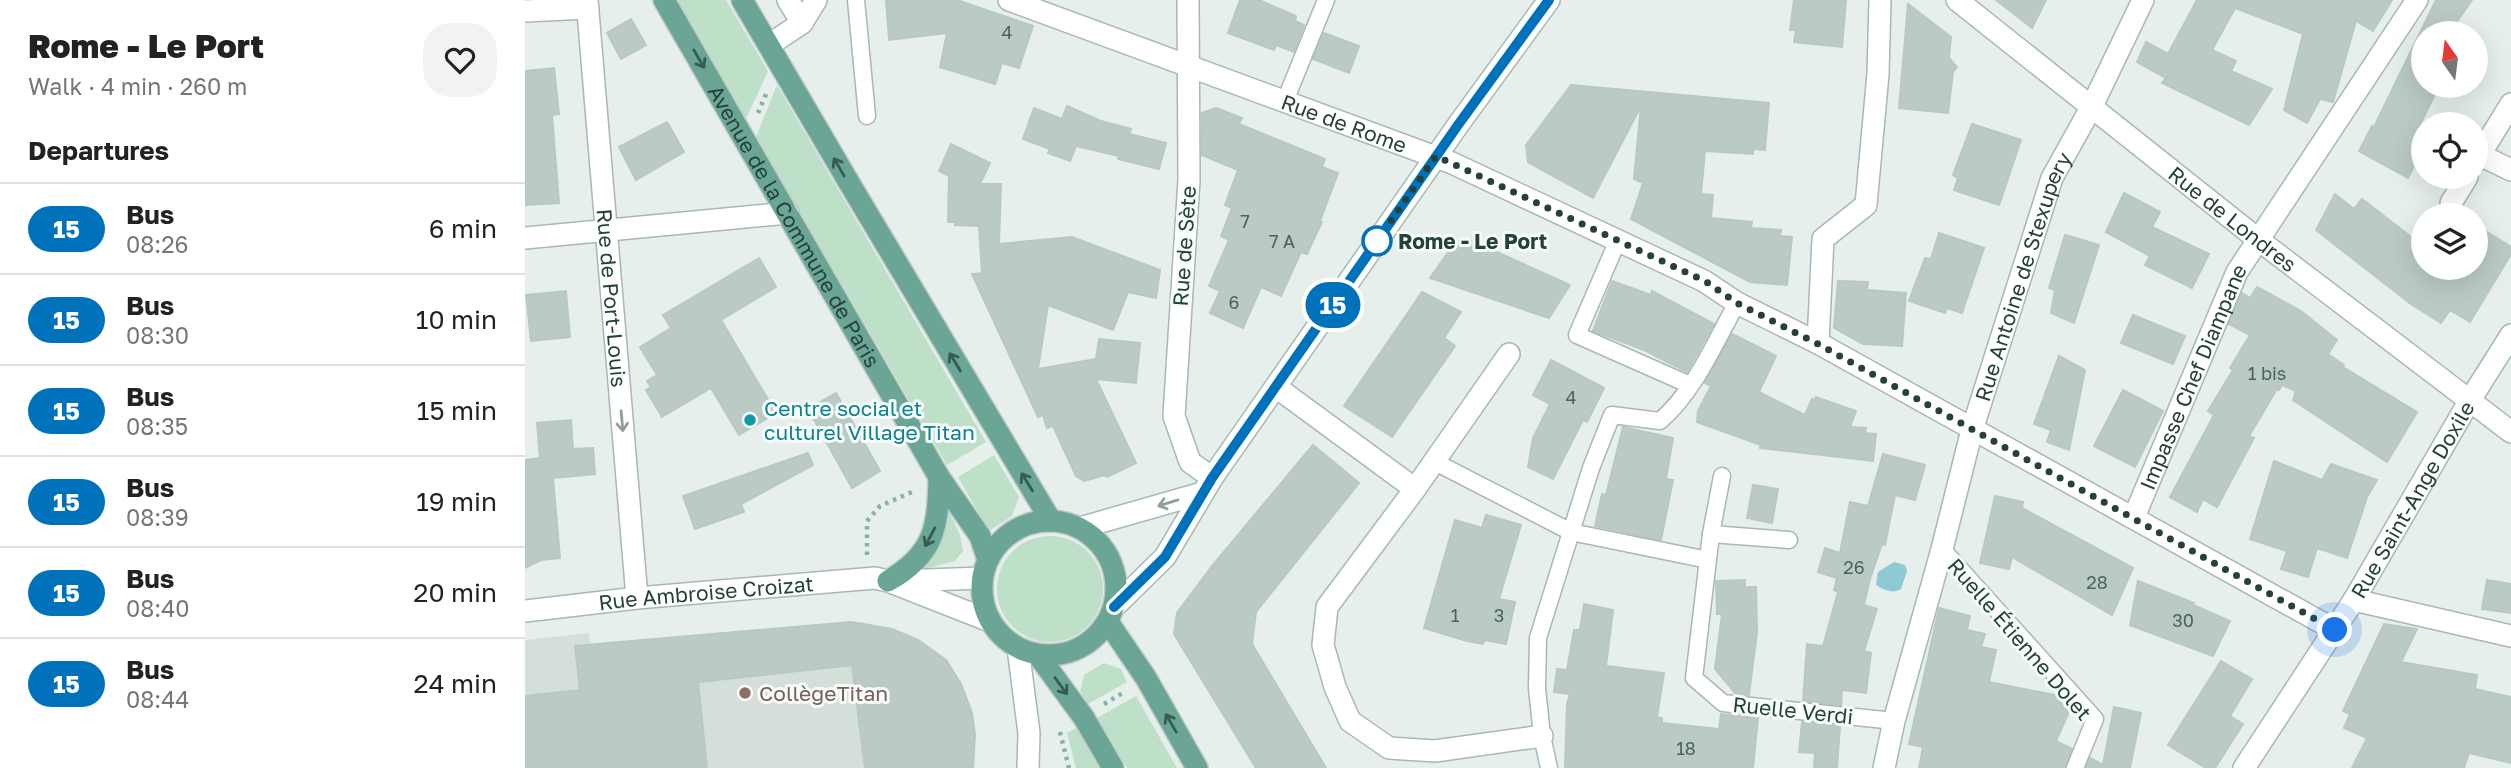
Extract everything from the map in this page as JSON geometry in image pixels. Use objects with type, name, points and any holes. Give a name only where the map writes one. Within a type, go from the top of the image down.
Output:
[{"type":"main road","name":"Avenue de la Commune de Paris","points":[[664,0],[939,477],[980,536],[985,569]]},
{"type":"main road","points":[[743,0],[961,372],[1052,521]]},
{"type":"main road","points":[[888,581],[909,569],[934,535],[939,477]]},
{"type":"main road","points":[[1028,652],[1065,654],[1090,642],[1111,614],[1117,584],[1111,562],[1098,542],[1080,528],[1052,521],[1025,525],[1003,539],[985,569],[982,600],[997,632],[1028,652],[1084,718],[1113,768]]},
{"type":"main road","points":[[1111,614],[1197,768]]},
{"type":"street","points":[[788,0],[802,23]]},
{"type":"street","points":[[769,45],[802,23],[816,0]]},
{"type":"street","name":"Rue de Rome","points":[[1009,0],[1436,156],[1705,281],[1737,303],[1818,344],[2335,630]]},
{"type":"street","name":"Rue de Sète","points":[[1188,0],[1189,180],[1174,416],[1190,462],[1207,485]]},
{"type":"street","points":[[1111,614],[1165,557],[1207,485],[1436,156],[1549,0]]},
{"type":"street","points":[[1818,344],[1823,239],[1866,205],[1878,74],[1880,0]]},
{"type":"street","name":"Rue de Londres","points":[[1957,0],[2260,241],[2511,432]]},
{"type":"street","name":"Rue Antoine de Stexupery","points":[[1885,768],[1895,720],[1972,430],[2052,178],[2092,106],[2143,0]]},
{"type":"street","name":"Impasse Chef Diampane","points":[[2134,517],[2237,272],[2417,0]]},
{"type":"street","points":[[525,10],[587,4]]},
{"type":"street","name":"Rue de Port-Louis","points":[[587,4],[638,598]]},
{"type":"street","points":[[2488,142],[2511,104]]},
{"type":"street","points":[[2488,162],[2511,170]]},
{"type":"street","points":[[525,238],[788,214]]},
{"type":"street","name":"Rue Saint-Ange Doxile","points":[[2244,768],[2354,600],[2470,400],[2511,335]]},
{"type":"street","points":[[1509,354],[1435,462],[1327,607],[1323,645],[1335,687],[1350,721],[1389,748],[1435,751],[1542,736]]},
{"type":"street","points":[[1276,387],[1415,488]]},
{"type":"street","points":[[1080,528],[1207,485]]},
{"type":"street","name":"Rue Ambroise Croizat","points":[[888,581],[985,569]]},
{"type":"street","name":"Rue Ambroise Croizat","points":[[525,611],[638,598],[875,578],[990,621]]},
{"type":"street","points":[[2354,600],[2511,636]]},
{"type":"street","points":[[1028,652],[1028,768]]},
{"type":"lane","points":[[856,0],[867,116]]},
{"type":"lane","points":[[1285,100],[1326,0]]},
{"type":"lane","points":[[1618,240],[1577,335],[1690,385]]},
{"type":"lane","points":[[1549,768],[1542,736],[1537,688],[1538,638],[1591,468],[1612,415],[1660,421],[1673,410],[1737,303]]},
{"type":"lane","points":[[1435,462],[1571,532],[1708,560]]},
{"type":"lane","name":"Ruelle Verdi","points":[[1722,476],[1711,534],[1694,678],[1723,703],[1895,720]]},
{"type":"lane","points":[[1711,534],[1789,540]]},
{"type":"lane","name":"Ruelle Étienne Dolet","points":[[1942,550],[2095,719],[2075,768]]},
{"type":"path","points":[[755,120],[768,89]]},
{"type":"path","points":[[867,555],[867,522],[880,506],[912,492]]},
{"type":"path","points":[[1097,709],[1132,687]]},
{"type":"path","points":[[1060,732],[1069,768]]},
{"type":"shaded area","name":"CollègeTitan","points":[[862,622],[902,633],[918,640],[944,660],[961,684],[972,713],[975,735],[973,768],[525,768],[525,640],[589,633],[590,644]]},
{"type":"green space","points":[[675,0],[726,0],[768,71],[745,121]]},
{"type":"green space","points":[[777,85],[986,442],[947,465],[756,137]]},
{"type":"green space","points":[[994,455],[1019,497],[1012,516],[989,531],[958,477]]},
{"type":"green space","points":[[948,510],[960,535],[963,551],[955,561],[917,571],[941,538]]},
{"type":"green space","points":[[1050,536],[1070,540],[1088,551],[1099,569],[1103,589],[1099,609],[1088,627],[1070,638],[1050,642],[1030,638],[1012,627],[1001,609],[997,589],[1001,569],[1012,551],[1030,540]]},
{"type":"green space","points":[[1104,663],[1121,669],[1127,682],[1088,704],[1080,691],[1084,675]]},
{"type":"green space","points":[[1136,696],[1177,768],[1127,768],[1097,718]]},
{"type":"green space","points":[[1078,727],[1101,768],[1076,768],[1067,733]]},
{"type":"water","points":[[1894,562],[1905,565],[1907,571],[1901,589],[1885,590],[1876,585],[1878,572]]},
{"type":"building","points":[[886,0],[957,0],[1033,26],[1019,68],[1002,63],[995,84],[940,67],[947,33],[889,40]]},
{"type":"building","points":[[1240,0],[1259,0],[1296,16],[1295,21],[1304,25],[1294,52],[1276,45],[1274,50],[1228,33]]},
{"type":"building","points":[[1794,0],[1846,0],[1842,47],[1794,42],[1796,30],[1790,30]]},
{"type":"building","points":[[1996,0],[2046,0],[2032,28]]},
{"type":"building","points":[[2197,0],[2392,0],[2373,31],[2356,21],[2333,102],[2320,99],[2307,123],[2284,110],[2303,34],[2235,8],[2212,50],[2236,61],[2231,71],[2272,89],[2249,125],[2162,83],[2166,78],[2137,62],[2146,42],[2168,54]]},
{"type":"building","points":[[2436,0],[2472,0],[2457,21],[2426,21]]},
{"type":"building","points":[[1908,4],[1951,37],[1949,58],[1957,67],[1953,72],[1948,113],[1899,108]]},
{"type":"building","points":[[631,19],[646,45],[621,59],[607,33]]},
{"type":"building","points":[[1324,33],[1359,46],[1349,73],[1313,59]]},
{"type":"building","points":[[2411,51],[2411,98],[2433,98],[2426,112],[2411,112],[2411,172],[2408,178],[2359,151],[2372,126],[2374,127]]},
{"type":"building","points":[[554,68],[559,114],[552,115],[559,203],[525,205],[525,71]]},
{"type":"building","points":[[1571,85],[1769,103],[1765,150],[1753,149],[1753,154],[1705,151],[1701,194],[1713,195],[1711,218],[1752,222],[1751,228],[1781,230],[1780,236],[1792,237],[1787,285],[1750,282],[1631,219],[1643,183],[1634,179],[1641,106],[1593,198],[1528,162],[1526,145]]},
{"type":"building","points":[[1067,106],[1101,121],[1131,129],[1129,134],[1166,143],[1159,169],[1076,146],[1070,161],[1048,153],[1050,149],[1023,139],[1034,108],[1062,119]]},
{"type":"building","points":[[1216,108],[1242,118],[1239,124],[1325,159],[1322,167],[1338,173],[1320,221],[1322,222],[1307,254],[1301,252],[1281,296],[1261,287],[1243,328],[1210,313],[1220,291],[1209,286],[1229,240],[1221,236],[1232,208],[1225,205],[1238,170],[1202,155],[1202,113]]},
{"type":"building","points":[[667,122],[684,152],[636,180],[619,147]]},
{"type":"building","points":[[1972,124],[2021,140],[1999,205],[1954,190],[1958,178],[1953,175]]},
{"type":"building","points":[[951,144],[990,163],[980,184],[1001,184],[999,244],[1072,237],[1160,270],[1156,298],[1128,292],[1113,330],[1048,305],[1038,369],[1096,359],[1099,339],[1140,343],[1136,383],[1096,379],[1136,463],[1107,477],[1105,475],[1084,481],[1076,476],[1053,426],[1047,428],[1043,415],[1038,417],[972,274],[982,273],[979,226],[948,222],[949,176],[939,171]]},
{"type":"building","points":[[2124,193],[2160,212],[2152,227],[2209,254],[2192,288],[2145,265],[2150,256],[2106,232]]},
{"type":"building","points":[[2335,194],[2354,209],[2362,199],[2411,237],[2411,280],[2488,280],[2488,233],[2511,247],[2511,254],[2470,322],[2450,310],[2441,323],[2411,304],[2316,230]]},
{"type":"building","points":[[1939,233],[1984,248],[1962,313],[1947,308],[1945,313],[1909,301],[1925,258],[1931,259]]},
{"type":"building","points":[[2065,235],[2099,245],[2074,323],[2051,313],[2055,290],[2049,288]]},
{"type":"building","points":[[1468,239],[1570,285],[1549,318],[1430,278],[1454,244]]},
{"type":"building","points":[[759,258],[776,287],[721,320],[776,413],[739,435],[711,388],[662,417],[646,390],[651,387],[647,381],[657,375],[640,347],[671,328],[663,315]]},
{"type":"building","points":[[1612,281],[1651,295],[1652,291],[1714,324],[1687,372],[1644,350],[1593,331]]},
{"type":"building","points":[[1838,281],[1868,282],[1867,290],[1906,293],[1902,346],[1863,344],[1834,328]]},
{"type":"building","points":[[2257,287],[2301,311],[2337,340],[2328,354],[2344,365],[2343,367],[2417,412],[2387,462],[2293,400],[2296,391],[2282,385],[2249,436],[2254,438],[2217,507],[2203,499],[2197,512],[2170,497],[2214,415],[2208,411],[2250,335],[2229,324],[2242,293],[2250,298]]},
{"type":"building","points":[[566,291],[570,337],[531,341],[526,295]]},
{"type":"building","points":[[1422,292],[1461,312],[1444,338],[1455,346],[1392,437],[1344,406]]},
{"type":"building","points":[[2133,315],[2185,336],[2173,364],[2121,343]]},
{"type":"building","points":[[1732,334],[1776,356],[1759,392],[1805,415],[1812,399],[1815,400],[1816,397],[1856,411],[1850,427],[1866,428],[1865,433],[1876,434],[1873,461],[1760,448],[1761,445],[1697,422],[1698,411],[1711,386],[1705,383]]},
{"type":"building","points":[[2059,356],[2085,370],[2069,450],[2047,442],[2051,430],[2034,424]]},
{"type":"building","points":[[1551,360],[1604,388],[1587,422],[1583,420],[1553,479],[1528,467],[1533,438],[1550,404],[1533,395]]},
{"type":"building","points":[[2123,390],[2163,411],[2135,467],[2094,446]]},
{"type":"building","points":[[836,393],[880,471],[852,488],[808,409]]},
{"type":"building","points":[[571,420],[573,449],[593,448],[595,474],[553,478],[560,558],[541,560],[525,568],[525,460],[540,458],[537,423]]},
{"type":"building","points":[[1623,427],[1673,438],[1666,479],[1673,480],[1661,540],[1595,526],[1602,494],[1606,495]]},
{"type":"building","points":[[1313,445],[1359,483],[1256,612],[1252,644],[1326,768],[1256,768],[1174,634],[1177,613],[1212,566]]},
{"type":"building","points":[[808,453],[813,465],[741,504],[744,512],[695,529],[683,496]]},
{"type":"building","points":[[1883,454],[1925,465],[1915,500],[1895,495],[1885,545],[1882,544],[1870,579],[1864,605],[1877,609],[1864,651],[1871,653],[1866,693],[1842,690],[1841,705],[1803,701],[1807,644],[1823,646],[1838,592],[1834,590],[1837,578],[1818,572],[1825,548],[1840,553],[1850,502],[1868,506]]},
{"type":"building","points":[[2274,461],[2322,480],[2331,464],[2377,480],[2367,497],[2347,558],[2317,548],[2308,577],[2281,569],[2287,551],[2250,539]]},
{"type":"building","points":[[1753,485],[1778,489],[1772,523],[1747,518]]},
{"type":"building","points":[[1995,496],[2023,502],[2022,508],[2133,568],[2112,615],[2012,557],[2009,569],[1980,563]]},
{"type":"building","points":[[1486,515],[1521,525],[1499,599],[1515,602],[1506,644],[1485,640],[1483,644],[1467,641],[1424,628],[1455,520],[1482,528]]},
{"type":"building","points":[[1745,580],[1745,587],[1756,587],[1757,632],[1749,695],[1736,694],[1715,669],[1722,614],[1717,614],[1716,581]]},
{"type":"building","points":[[2487,580],[2511,584],[2511,613],[2482,609]]},
{"type":"building","points":[[2138,581],[2194,603],[2193,605],[2230,621],[2213,656],[2130,625]]},
{"type":"building","points":[[1584,604],[1613,610],[1606,666],[1664,673],[1657,717],[1662,718],[1662,723],[1719,729],[1721,714],[1758,718],[1753,768],[1565,768],[1567,704],[1570,694],[1554,692],[1557,669],[1567,670],[1574,630],[1580,630]]},
{"type":"building","points":[[1939,608],[1970,616],[1967,630],[1985,634],[1981,647],[1996,650],[1989,682],[2054,695],[2069,712],[2056,741],[2072,749],[2065,768],[1919,768],[1923,747],[1909,744]]},
{"type":"building","name":"CollègeTitan","points":[[851,622],[892,629],[918,640],[946,660],[961,684],[972,713],[975,735],[973,768],[865,768],[852,665],[698,682],[707,768],[525,768],[525,696],[580,690],[575,646]]},
{"type":"building","points":[[2384,624],[2417,629],[2401,662],[2477,675],[2475,689],[2511,697],[2511,763],[2469,753],[2464,768],[2352,768],[2367,738],[2344,728],[2350,714],[2343,711]]},
{"type":"building","points":[[2221,661],[2252,679],[2230,716],[2243,724],[2215,768],[2206,768],[2168,745]]},
{"type":"building","points":[[2114,707],[2141,713],[2130,768],[2086,768],[2090,758],[2103,765]]},
{"type":"building","points":[[1802,722],[1840,726],[1837,768],[1814,768],[1815,753],[1799,752]]},
{"type":"bus line","name":"15","points":[[1114,607],[1165,557],[1212,478],[1458,125],[1549,0]]},
{"type":"place","name":"Rome - Le Port","points":[[1377,241]]},
{"type":"place","name":"Centre social et culturel Village Titan","points":[[750,420]]},
{"type":"place","name":"CollègeTitan","points":[[745,693]]},
{"type":"route","points":[[1377,241],[1436,156],[1705,281],[1737,303],[1818,344],[2335,630]]}]
